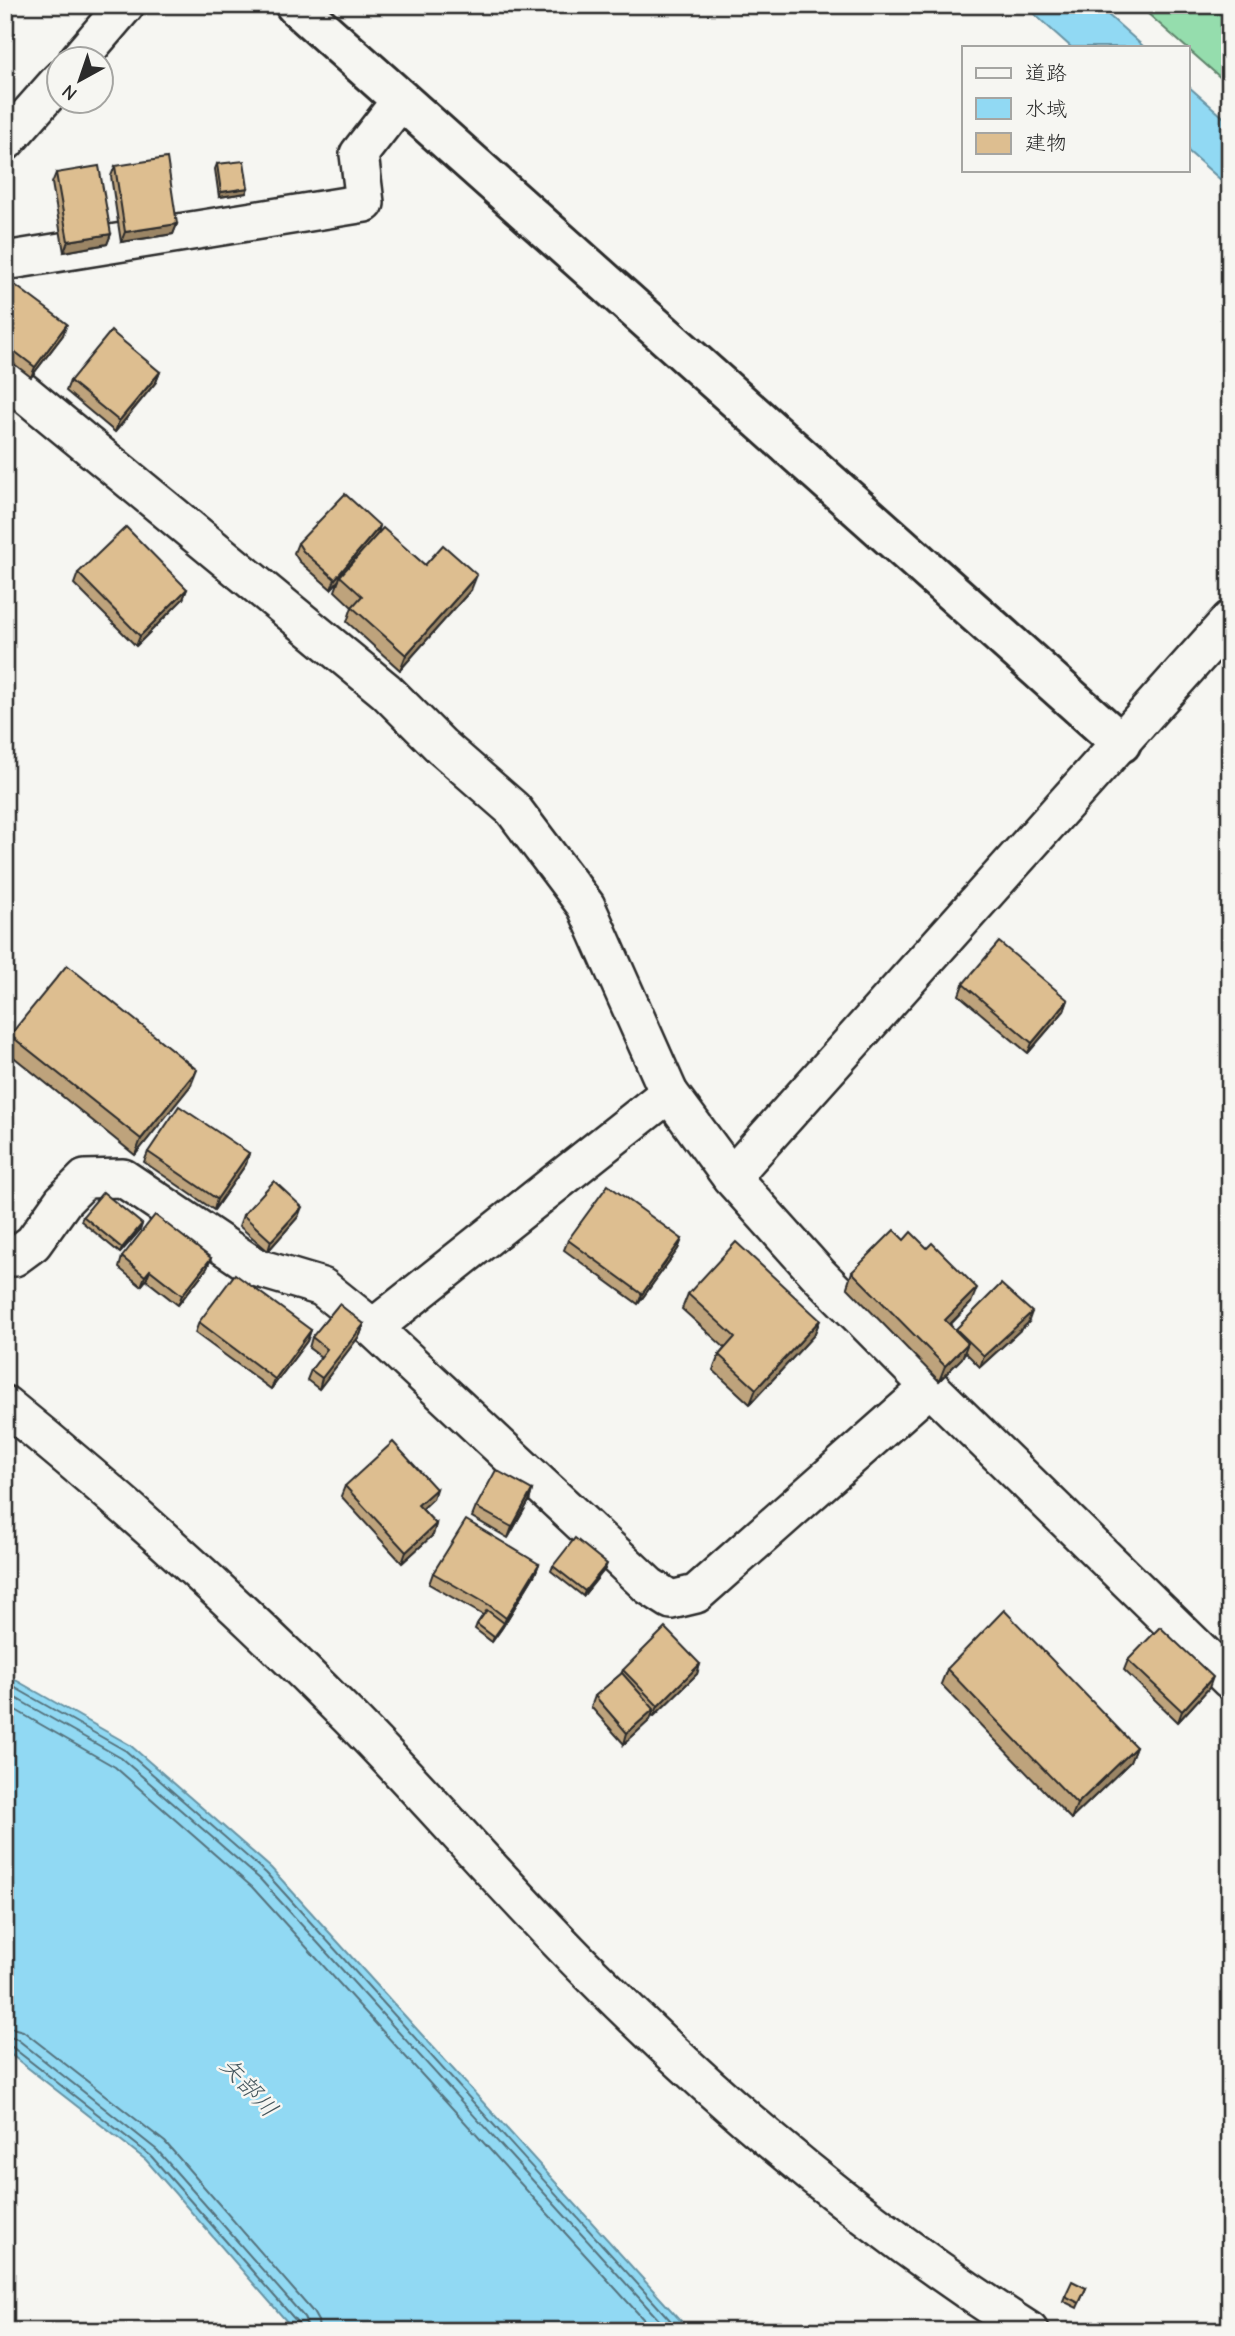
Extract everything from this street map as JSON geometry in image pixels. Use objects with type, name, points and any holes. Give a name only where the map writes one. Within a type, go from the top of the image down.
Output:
[{"type":"street","points":[[90,46],[125,5]]},
{"type":"street","points":[[295,5],[1121,743]]},
{"type":"street","points":[[5,142],[46,96]]},
{"type":"street","points":[[5,261],[365,203],[359,154],[401,100]]},
{"type":"street","points":[[5,377],[386,691],[441,746],[513,809],[586,906],[669,1093],[731,1177],[819,1275],[930,1387],[1230,1679]]},
{"type":"street","points":[[731,1177],[1230,620]]},
{"type":"street","points":[[373,1328],[669,1093]]},
{"type":"street","points":[[5,1256],[14,1256],[33,1243],[62,1201],[85,1179],[123,1178],[255,1267],[322,1287],[373,1328],[649,1586],[671,1600],[696,1594],[930,1387]]},
{"type":"street","points":[[5,1405],[160,1538],[288,1657],[411,1781],[591,1975],[719,2096],[927,2262],[1029,2331]]},
{"type":"green space","points":[[1138,5],[1230,5],[1230,86],[1190,51],[1190,46],[1185,46]]},
{"type":"water","points":[[1024,5],[1097,5],[1143,46],[1070,46]]},
{"type":"water","points":[[1190,88],[1230,123],[1230,188],[1190,153]]},
{"type":"water","name":"矢部川","points":[[5,1674],[130,1745],[271,1868],[690,2331],[295,2331],[146,2160],[5,2050]]},
{"type":"building","points":[[167,158],[177,224],[125,232],[115,166]]},
{"type":"building","points":[[244,161],[248,188],[221,192],[217,164]]},
{"type":"building","points":[[99,166],[111,234],[68,241],[56,173]]},
{"type":"building","points":[[7,279],[67,324],[35,367],[5,344]]},
{"type":"building","points":[[111,331],[160,372],[119,421],[70,381]]},
{"type":"building","points":[[345,494],[380,526],[335,579],[303,551],[298,543]]},
{"type":"building","points":[[126,527],[187,589],[140,636],[78,573]]},
{"type":"building","points":[[383,528],[425,565],[443,545],[477,575],[406,655],[352,607],[362,596],[340,576]]},
{"type":"building","points":[[999,942],[1068,1000],[1032,1043],[963,984]]},
{"type":"building","points":[[67,965],[197,1070],[141,1139],[10,1035]]},
{"type":"building","points":[[179,1106],[249,1153],[217,1199],[148,1152]]},
{"type":"building","points":[[274,1181],[302,1207],[271,1241],[243,1215]]},
{"type":"building","points":[[608,1185],[682,1239],[642,1294],[568,1240]]},
{"type":"building","points":[[103,1192],[142,1224],[122,1248],[83,1216]]},
{"type":"building","points":[[155,1215],[211,1258],[182,1295],[150,1270],[145,1276],[122,1257]]},
{"type":"building","points":[[894,1230],[904,1240],[911,1232],[927,1248],[932,1243],[977,1288],[945,1320],[968,1343],[945,1366],[852,1272]]},
{"type":"building","points":[[736,1242],[820,1320],[756,1389],[719,1355],[735,1337],[688,1294]]},
{"type":"building","points":[[235,1274],[311,1330],[275,1379],[199,1322]]},
{"type":"building","points":[[1001,1284],[1032,1312],[984,1356],[956,1329]]},
{"type":"building","points":[[339,1304],[364,1324],[322,1378],[311,1370],[327,1349],[312,1337]]},
{"type":"building","points":[[393,1442],[436,1489],[418,1505],[436,1524],[406,1552],[345,1486]]},
{"type":"building","points":[[496,1470],[532,1490],[512,1527],[476,1507]]},
{"type":"building","points":[[466,1520],[539,1564],[506,1618],[489,1605],[433,1573]]},
{"type":"building","points":[[575,1538],[607,1564],[585,1591],[553,1566]]},
{"type":"building","points":[[487,1610],[504,1623],[494,1637],[477,1624]]},
{"type":"building","points":[[1004,1610],[1136,1747],[1077,1804],[947,1669]]},
{"type":"building","points":[[1160,1627],[1213,1677],[1182,1711],[1128,1660]]},
{"type":"building","points":[[665,1628],[700,1664],[658,1706],[623,1670]]},
{"type":"building","points":[[622,1673],[654,1709],[627,1733],[595,1696]]},
{"type":"building","points":[[1072,2281],[1086,2288],[1079,2303],[1065,2296]]}]
